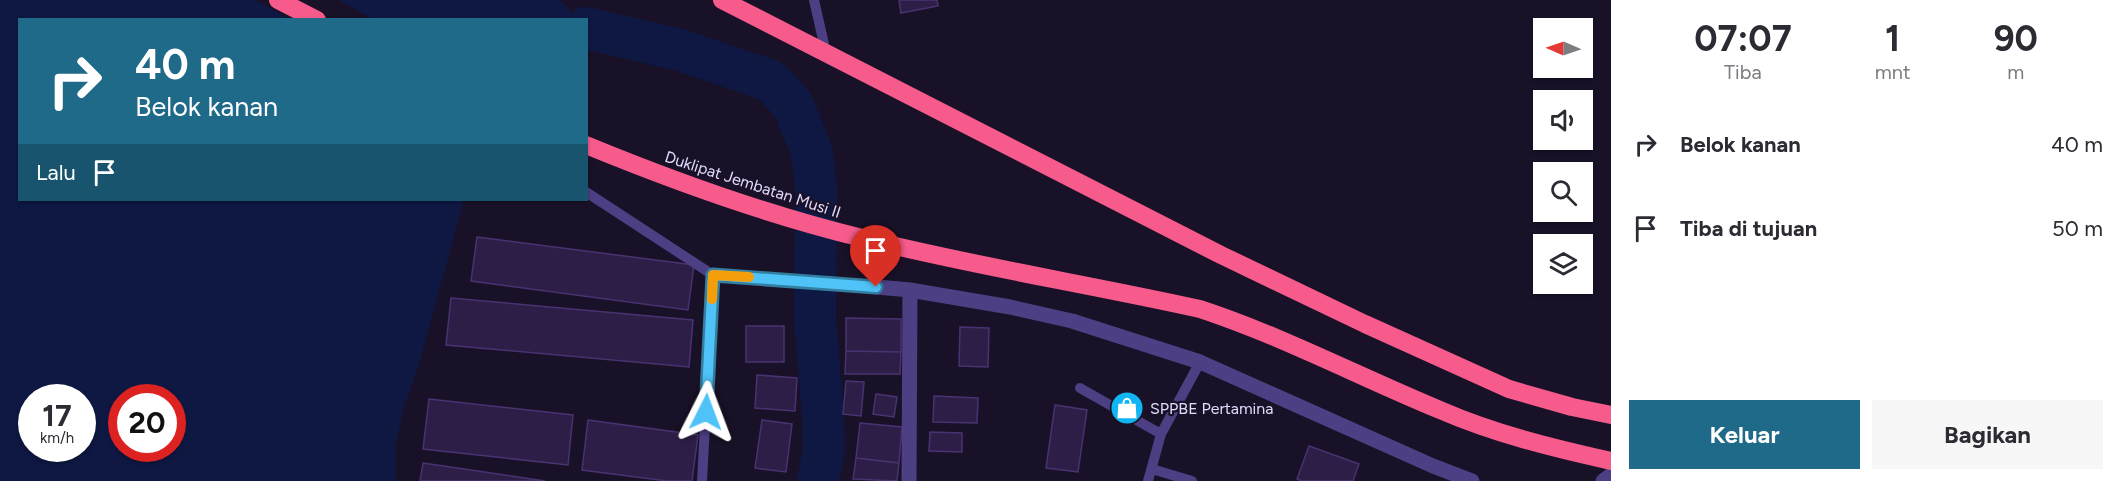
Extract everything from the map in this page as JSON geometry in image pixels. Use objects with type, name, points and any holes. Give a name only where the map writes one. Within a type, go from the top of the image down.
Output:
[{"type":"highway","points":[[278,0],[313,18]]},
{"type":"highway","points":[[722,0],[1221,255],[1365,324],[1509,389],[1572,407],[1611,415]]},
{"type":"highway","name":"Duklipat Jembatan Musi II","points":[[588,146],[678,182],[861,238],[1200,309],[1236,321],[1441,411],[1490,430],[1611,461]]},
{"type":"street","points":[[876,287],[910,290],[1010,307],[1118,335],[1200,362],[1433,466],[1472,481]]},
{"type":"street","points":[[909,481],[910,290]]},
{"type":"street","points":[[1603,481],[1611,475]]},
{"type":"lane","points":[[814,0],[826,53]]},
{"type":"lane","points":[[588,193],[713,275],[876,287]]},
{"type":"lane","points":[[702,481],[713,275]]},
{"type":"lane","points":[[1148,481],[1161,434],[1200,362]]},
{"type":"lane","points":[[1080,387],[1161,434]]},
{"type":"lane","points":[[1152,469],[1192,481]]},
{"type":"water","points":[[0,0],[517,0],[512,18],[18,18],[18,201],[464,201],[419,364],[403,410],[396,444],[396,481],[0,481]]},
{"type":"pier","points":[[255,0],[338,0],[372,18],[287,18]]},
{"type":"building","points":[[899,0],[937,0],[938,6],[901,13]]},
{"type":"building","points":[[477,237],[694,265],[688,310],[471,281]]},
{"type":"building","points":[[451,298],[693,320],[689,367],[446,345]]},
{"type":"building","points":[[846,318],[901,319],[901,352],[846,351]]},
{"type":"building","points":[[746,326],[784,326],[784,362],[746,362]]},
{"type":"building","points":[[960,327],[989,328],[988,367],[959,366]]},
{"type":"building","points":[[846,351],[901,352],[900,374],[845,374]]},
{"type":"building","points":[[757,375],[797,378],[795,411],[755,408]]},
{"type":"building","points":[[846,381],[864,382],[861,416],[843,414]]},
{"type":"building","points":[[876,394],[897,397],[894,417],[873,414]]},
{"type":"building","points":[[934,396],[978,398],[977,423],[933,422]]},
{"type":"building","points":[[429,399],[573,415],[568,465],[423,449]]},
{"type":"building","points":[[1055,405],[1087,410],[1078,472],[1046,468]]},
{"type":"building","points":[[588,420],[698,435],[692,481],[667,481],[582,470]]},
{"type":"building","points":[[762,420],[792,424],[786,472],[755,468]]},
{"type":"building","points":[[860,423],[902,427],[899,463],[856,458]]},
{"type":"building","points":[[930,432],[962,433],[962,452],[929,451]]},
{"type":"building","points":[[1309,446],[1359,464],[1353,481],[1302,481],[1297,479]]},
{"type":"building","points":[[856,458],[899,463],[897,481],[853,479]]},
{"type":"building","points":[[423,463],[545,481],[420,481]]},
{"type":"waterway","points":[[512,14],[538,18]]},
{"type":"waterway","points":[[588,28],[680,50],[771,81],[793,105],[812,152],[816,190],[815,320],[824,449],[818,481]]},
{"type":"slow traffic","points":[[712,299],[713,275],[749,277]]},
{"type":"place","name":"SPPBE Pertamina","points":[[1127,408]]},
{"type":"route","points":[[706,412],[713,275],[876,287]]}]
